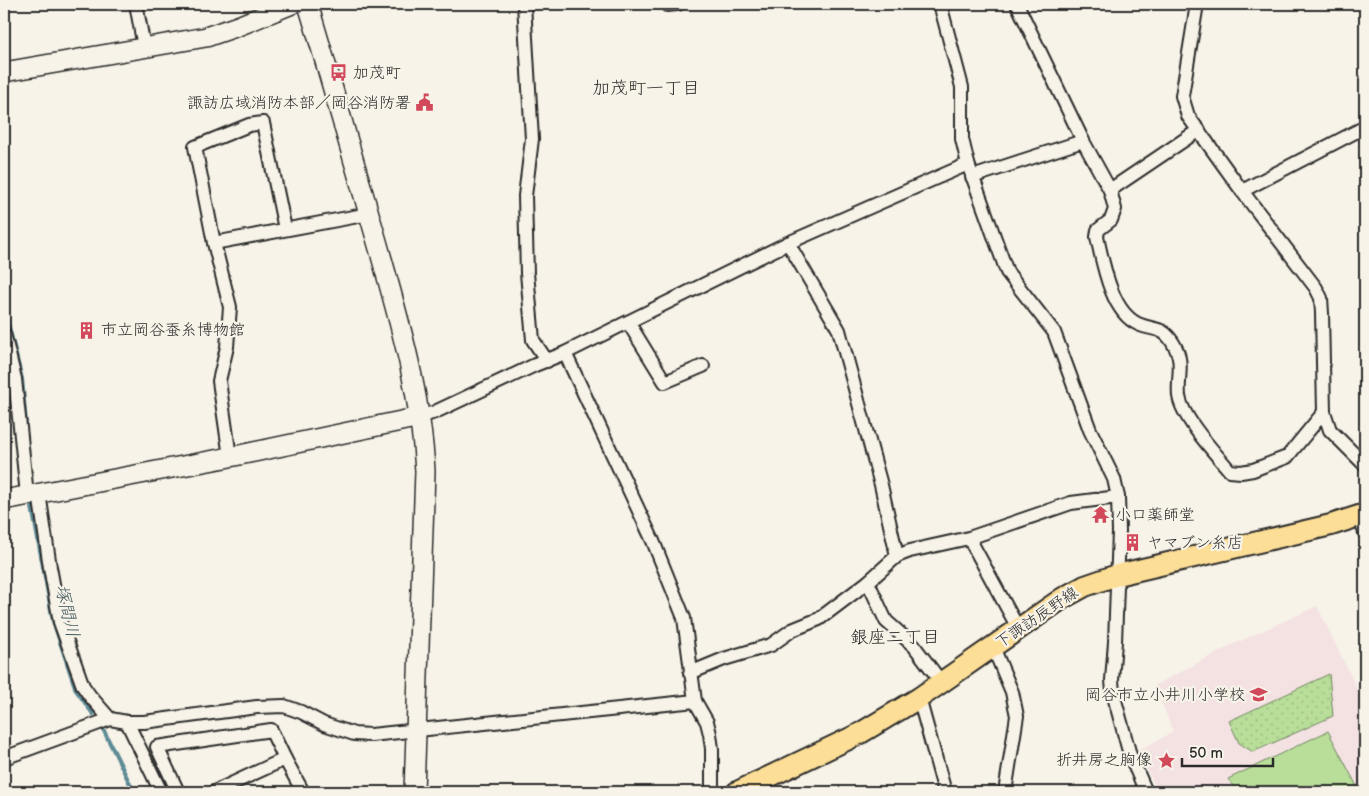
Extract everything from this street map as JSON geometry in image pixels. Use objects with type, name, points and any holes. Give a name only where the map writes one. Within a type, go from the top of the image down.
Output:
[{"type":"main road","name":"下諏訪辰野線","points":[[737,792],[759,788],[859,734],[919,698],[1018,628],[1085,586],[1117,575],[1331,525],[1363,521]]},
{"type":"street","points":[[136,4],[144,47]]},
{"type":"street","points":[[4,72],[206,37],[292,4]]},
{"type":"street","points":[[308,4],[408,356],[420,417],[425,472],[414,792]]},
{"type":"street","points":[[524,4],[532,139],[524,196],[527,273],[533,340],[547,361]]},
{"type":"street","points":[[667,4],[678,4]]},
{"type":"street","points":[[940,4],[962,87],[962,139],[972,177],[1008,272],[1054,332],[1090,430],[1114,479],[1118,497],[1119,531],[1113,693],[1130,755],[1146,792]]},
{"type":"street","points":[[1017,4],[1083,141],[1110,190],[1115,209],[1111,220],[1098,230],[1097,237],[1107,281],[1126,317],[1139,324],[1159,328],[1173,344],[1181,364],[1179,397],[1203,440],[1230,471],[1253,470],[1287,457],[1324,412]]},
{"type":"street","points":[[1197,4],[1182,96],[1188,116],[1316,288],[1321,298],[1324,412],[1330,430],[1365,465]]},
{"type":"street","points":[[230,457],[219,381],[227,347],[230,307],[214,243],[195,147],[249,125],[263,123],[285,230]]},
{"type":"street","points":[[1242,190],[1365,127]]},
{"type":"street","points":[[1110,190],[1199,130]]},
{"type":"street","points":[[972,177],[1083,141]]},
{"type":"street","points":[[4,500],[230,457],[420,417],[435,412],[566,353],[788,243],[968,164]]},
{"type":"street","points":[[214,243],[369,214]]},
{"type":"street","points":[[788,243],[839,330],[881,485],[897,556]]},
{"type":"street","points":[[628,322],[665,382],[703,366]]},
{"type":"street","points":[[4,334],[7,356],[15,379],[33,494],[50,567],[60,622],[83,686],[110,719]]},
{"type":"street","points":[[566,353],[669,577],[684,618],[694,701],[707,722],[712,749],[712,792]]},
{"type":"street","points":[[690,673],[724,659],[770,645],[792,630],[819,619],[868,582],[897,556],[910,551],[969,538],[1071,503],[1118,497]]},
{"type":"street","points":[[969,538],[1018,628]]},
{"type":"street","points":[[868,582],[886,621],[914,646],[942,682]]},
{"type":"street","points":[[993,647],[1012,692],[1017,716],[1005,792]]},
{"type":"street","points":[[919,698],[945,792]]},
{"type":"street","points":[[4,758],[110,719],[144,722],[257,707],[284,706],[301,712],[324,724],[354,734],[371,735],[694,701]]},
{"type":"street","points":[[127,722],[161,792]]},
{"type":"street","points":[[178,792],[157,747],[271,730],[303,792]]},
{"type":"street","points":[[214,792],[285,758]]},
{"type":"shaded area","name":"岡谷市立小井川小学校","points":[[1317,606],[1365,705],[1365,792],[1158,792],[1142,760],[1135,752],[1173,732],[1155,685],[1238,642]]},
{"type":"green space","points":[[1329,674],[1333,716],[1253,752],[1239,743],[1229,721]]},
{"type":"green space","points":[[1328,731],[1360,792],[1237,792],[1228,779]]},
{"type":"waterway","name":"塚間川","points":[[4,307],[22,379],[26,423]]},
{"type":"waterway","name":"塚間川","points":[[32,507],[53,621],[76,690],[93,714]]},
{"type":"waterway","name":"塚間川","points":[[104,731],[134,792]]},
{"type":"place","name":"加茂町","points":[[339,73]]},
{"type":"place","name":"諏訪広域消防本部／岡谷消防署","points":[[425,103]]},
{"type":"place","name":"市立岡谷蚕糸博物館","points":[[87,330]]},
{"type":"place","name":"小口薬師堂","points":[[1101,515]]},
{"type":"place","name":"ヤマブン糸店","points":[[1133,543]]},
{"type":"place","name":"岡谷市立小井川小学校","points":[[1259,695]]},
{"type":"place","name":"折井房之胸像","points":[[1166,760]]},
{"type":"district","name":"加茂町一丁目","points":[[646,88]]},
{"type":"district","name":"銀座二丁目","points":[[895,637]]}]
